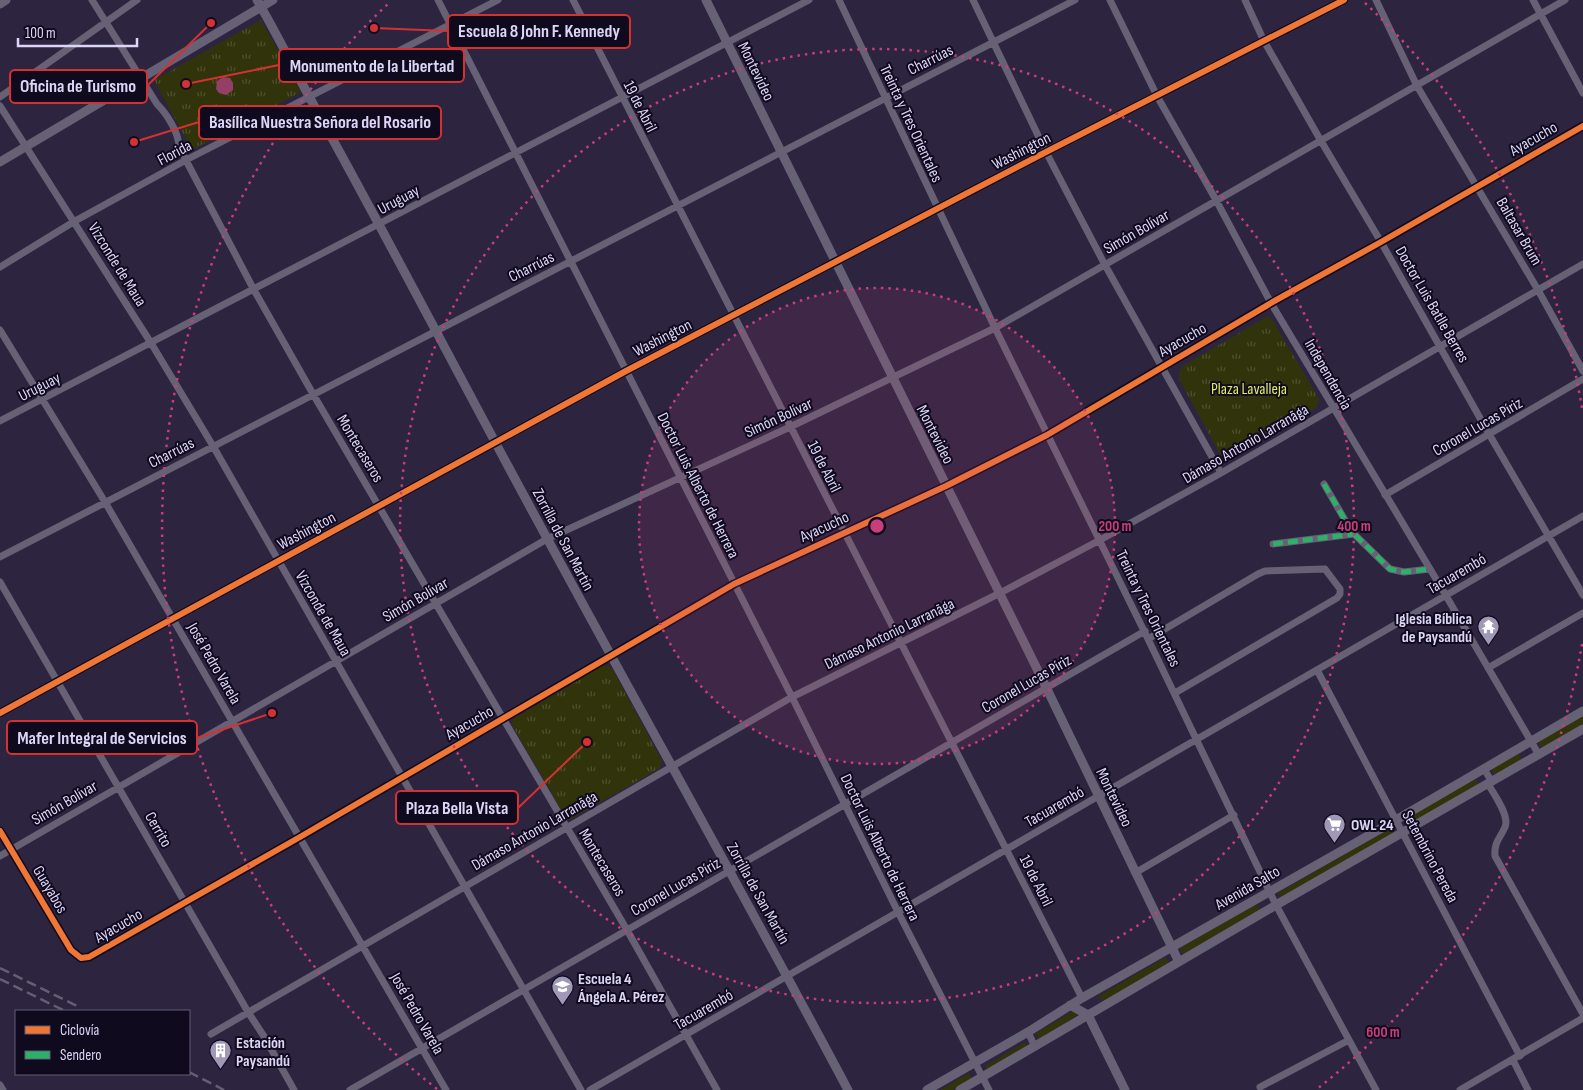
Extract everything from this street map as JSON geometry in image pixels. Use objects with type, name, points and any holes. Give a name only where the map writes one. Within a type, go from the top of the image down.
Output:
[{"type":"street","points":[[0,4],[6,0]]},
{"type":"street","name":"Montecaseros","points":[[92,0],[179,139],[180,147],[186,160],[254,290],[627,930],[717,1090]]},
{"type":"street","points":[[0,97],[137,0]]},
{"type":"street","points":[[0,162],[142,78],[259,4],[273,0]]},
{"type":"street","name":"Doctor Luis Alberto de Herrera","points":[[438,0],[989,1090]]},
{"type":"street","name":"Florida","points":[[0,267],[75,222],[186,160],[498,0]]},
{"type":"street","name":"19 de Abril","points":[[573,0],[1082,998]]},
{"type":"street","name":"Montevideo","points":[[706,0],[1000,593],[1179,962]]},
{"type":"street","name":"Uruguay","points":[[0,421],[809,0]]},
{"type":"street","name":"Treinta y Tres Orientales","points":[[839,0],[995,328],[1145,631],[1276,905],[1376,1090]]},
{"type":"street","points":[[973,0],[1046,152],[1105,265],[1221,473]]},
{"type":"street","name":"Charrúas","points":[[0,557],[1075,0]]},
{"type":"street","name":"Independencia","points":[[1110,0],[1157,96],[1271,302],[1539,755]]},
{"type":"street","name":"Doctor Luis Batlle Berres","points":[[1245,0],[1264,41],[1583,595]]},
{"type":"street","name":"Washington","points":[[0,712],[626,371],[1046,152],[1344,0]]},
{"type":"street","name":"Baltasar Brum","points":[[1376,0],[1417,86],[1538,290],[1583,371]]},
{"type":"street","points":[[1533,0],[1583,93]]},
{"type":"street","name":"Simón Bolívar","points":[[0,856],[547,539],[790,427],[995,328],[1565,0]]},
{"type":"street","name":"Zorrilla de San Martín","points":[[259,4],[380,224],[435,331],[547,539],[671,767],[788,976],[848,1090]]},
{"type":"street","name":"Vizconde de Maua","points":[[0,106],[151,343],[213,446],[580,1090]]},
{"type":"street","name":"Ayacucho","points":[[82,958],[90,957],[300,837],[734,584],[946,486],[1047,435],[1271,302],[1381,242],[1583,126]]},
{"type":"street","name":"Dámaso Antonio Larranãga","points":[[211,1034],[792,697],[1000,593],[1100,540],[1221,473],[1583,264]]},
{"type":"street","name":"José Pedro Varela","points":[[0,330],[106,502],[446,1090]]},
{"type":"street","name":"Coronel Lucas Píriz","points":[[1385,495],[1583,380]]},
{"type":"street","points":[[1324,484],[1354,534],[1390,569],[1404,572],[1430,569]]},
{"type":"street","name":"Tacuarembó","points":[[590,1090],[1197,740],[1445,594],[1583,516]]},
{"type":"street","points":[[1273,544],[1354,534]]},
{"type":"street","points":[[1148,639],[1265,571],[1325,569],[1340,589],[1340,594],[1337,598],[1175,693]]},
{"type":"street","name":"Cerrito","points":[[0,582],[248,1012],[266,1038],[294,1090]]},
{"type":"street","points":[[1488,668],[1583,613]]},
{"type":"street","name":"Coronel Lucas Píriz","points":[[350,1090],[1145,631]]},
{"type":"street","name":"Setembrino Pereda","points":[[1317,670],[1403,833],[1517,1058],[1528,1090]]},
{"type":"street","name":"Avenida Salto","points":[[927,1090],[1028,1032],[1082,998],[1396,820],[1583,710]]},
{"type":"street","name":"Avenida Salto","points":[[960,1090],[1276,905],[1583,729]]},
{"type":"street","points":[[1460,1090],[1582,1019],[1495,856],[1496,841],[1506,826],[1506,816],[1484,768]]},
{"type":"street","points":[[1135,873],[1234,815]]},
{"type":"street","name":"Guayabos","points":[[0,831],[71,950],[82,958]]},
{"type":"street","points":[[1082,998],[1101,1007]]},
{"type":"street","points":[[1070,1005],[1088,1015],[1125,1090]]},
{"type":"street","points":[[1028,1032],[1035,1047]]},
{"type":"street","points":[[1260,1087],[1349,1040]]},
{"type":"street","points":[[0,1085],[3,1090]]},
{"type":"green space","points":[[261,20],[301,92],[192,150],[154,80]]},
{"type":"green space","name":"Plaza Lavalleja","points":[[1268,316],[1273,321],[1319,399],[1317,407],[1229,459],[1221,456],[1178,377],[1181,367]]},
{"type":"green space","points":[[604,665],[611,667],[662,761],[660,768],[571,819],[566,818],[511,723],[513,719]]},
{"type":"green space","points":[[1583,715],[1583,724],[1543,747],[1538,745],[1539,741]]},
{"type":"green space","points":[[1517,753],[1521,756],[1521,760],[1496,774],[1492,772],[1492,767]]},
{"type":"green space","points":[[1474,778],[1478,785],[1413,822],[1409,820],[1409,815]]},
{"type":"green space","points":[[1392,827],[1395,833],[1281,899],[1278,893]]},
{"type":"green space","points":[[1257,904],[1260,910],[1183,954],[1180,948]]},
{"type":"green space","points":[[1166,957],[1169,962],[1105,1001],[1097,997]]},
{"type":"green space","points":[[1073,1011],[1078,1015],[1039,1039],[1035,1034]]},
{"type":"green space","points":[[1025,1042],[1028,1047],[988,1071],[985,1066]]},
{"type":"green space","points":[[969,1073],[972,1078],[953,1090],[940,1090]]},
{"type":"shaded area","points":[[223,77],[230,78],[233,83],[233,90],[226,95],[219,93],[216,89],[217,81]]},
{"type":"railway","points":[[0,968],[77,1006]]},
{"type":"railway","points":[[0,979],[63,1010]]},
{"type":"railway","points":[[190,1073],[224,1090]]},
{"type":"marked path","points":[[1324,484],[1352,532],[1390,569],[1404,572],[1430,569]]},
{"type":"marked path","points":[[1273,544],[1354,534]]},
{"type":"cycle path","points":[[0,713],[626,371],[1046,152],[1344,0]]},
{"type":"cycle path","points":[[0,831],[71,950],[81,958],[89,957],[300,837],[734,584],[946,486],[1047,435],[1271,303],[1583,126]]},
{"type":"place","name":"Oficina de Turismo","points":[[211,23]]},
{"type":"place","name":"Escuela 8 John F. Kennedy","points":[[374,28]]},
{"type":"place","name":"Monumento de la Libertad","points":[[186,84]]},
{"type":"place","name":"Basílica Nuestra Señora del Rosario","points":[[134,142]]},
{"type":"place","name":"Iglesia Bíblica de Paysandú","points":[[1488,646]]},
{"type":"place","name":"Mafer Integral de Servicios","points":[[272,713]]},
{"type":"place","name":"Plaza Bella Vista","points":[[587,742]]},
{"type":"place","name":"OWL 24","points":[[1335,843]]},
{"type":"place","name":"Escuela 4 Ángela A. Pérez","points":[[562,1006]]},
{"type":"place","name":"Estación Paysandú","points":[[220,1070]]}]
